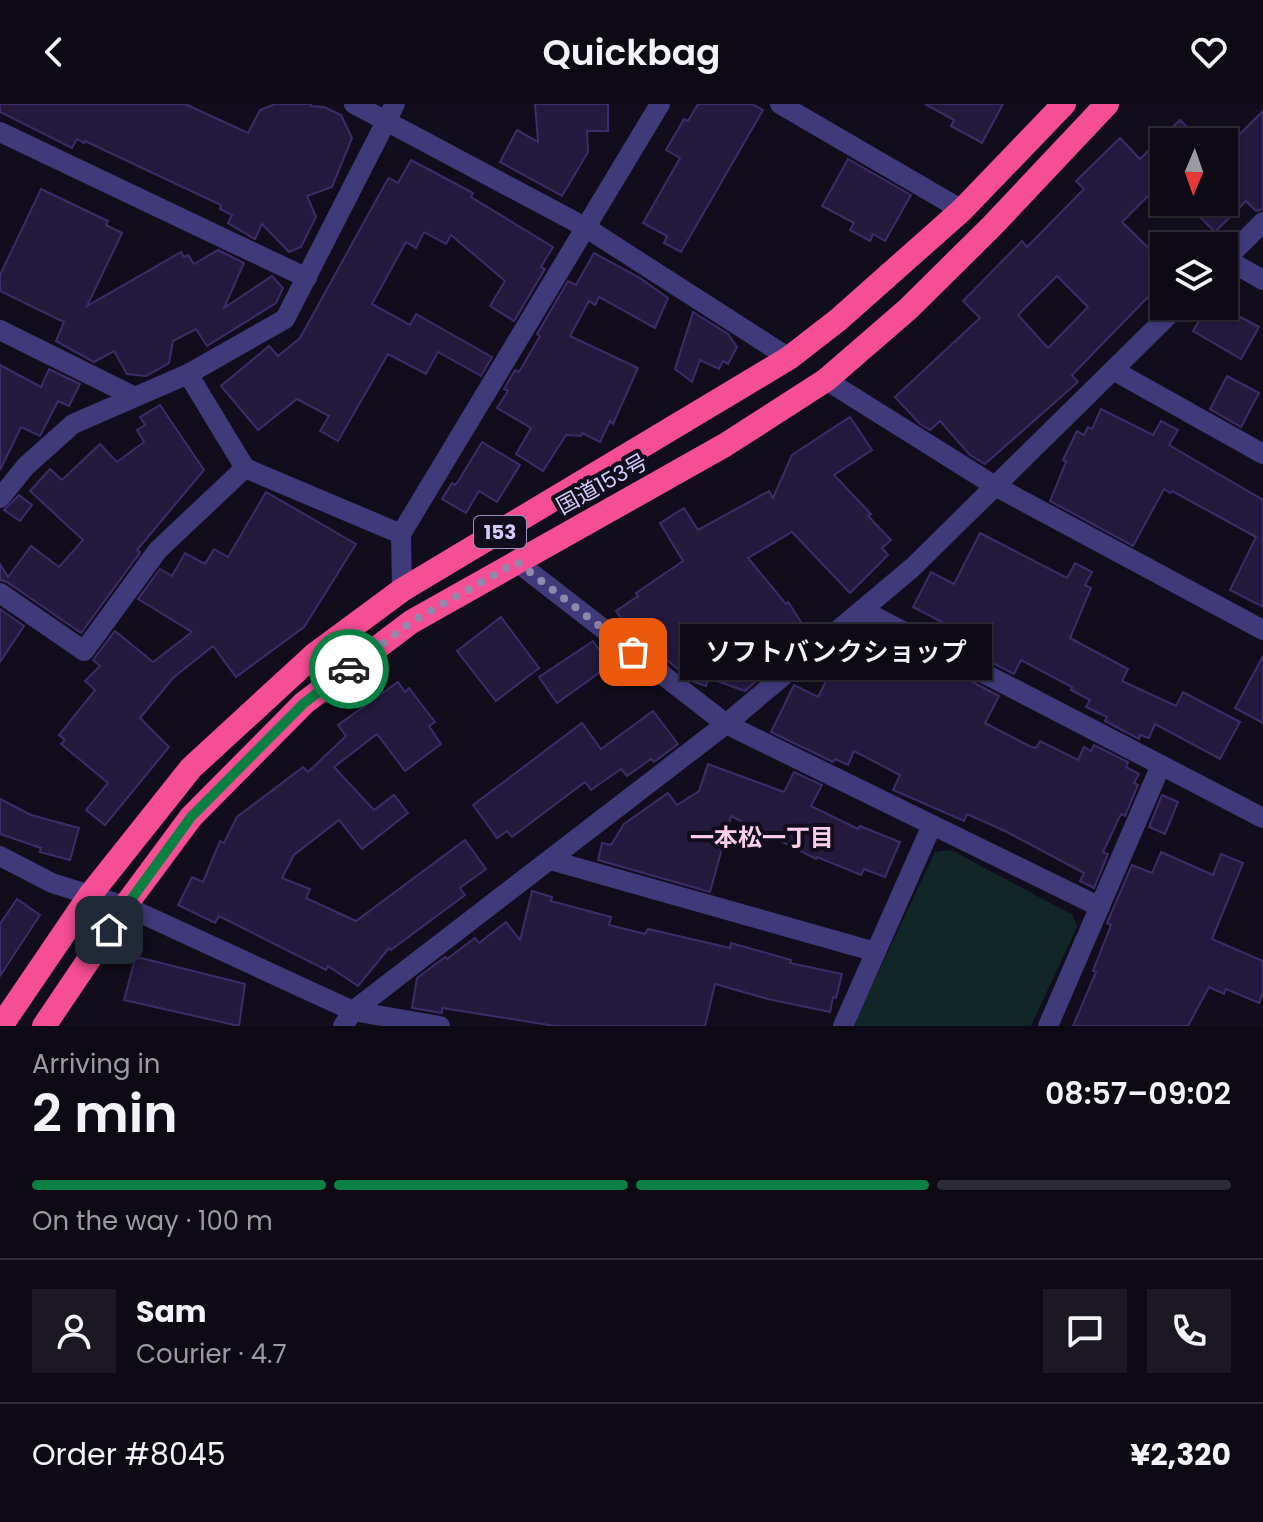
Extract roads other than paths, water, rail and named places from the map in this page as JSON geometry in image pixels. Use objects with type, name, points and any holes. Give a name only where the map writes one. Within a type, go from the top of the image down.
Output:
[{"type":"highway","name":"国道153号","points":[[1,1026],[90,895],[191,768],[314,655],[402,590],[789,358],[838,320],[962,210],[1064,104]]},
{"type":"highway","name":"国道153号","points":[[44,1026],[125,906],[191,817],[304,703],[411,622],[725,445],[826,380],[908,309],[992,226],[1107,104]]},
{"type":"street","points":[[354,104],[391,112],[585,227],[789,358]]},
{"type":"street","points":[[402,590],[401,534],[660,104]]},
{"type":"street","points":[[780,104],[962,210]]},
{"type":"street","points":[[0,498],[26,466],[73,424],[188,374],[285,319],[391,112]]},
{"type":"street","points":[[0,132],[307,278]]},
{"type":"street","points":[[1238,247],[1263,222]]},
{"type":"street","points":[[1238,267],[1263,280]]},
{"type":"street","points":[[348,1019],[726,724],[912,568],[1164,320]]},
{"type":"street","points":[[0,330],[133,396]]},
{"type":"street","points":[[1113,370],[1260,446]]},
{"type":"street","points":[[188,374],[245,468],[401,534]]},
{"type":"street","points":[[826,380],[995,486],[1263,630]]},
{"type":"street","points":[[0,593],[84,651],[158,550],[245,468]]},
{"type":"street","points":[[517,562],[726,724],[1100,907]]},
{"type":"street","points":[[862,610],[1263,818]]},
{"type":"street","points":[[1048,1026],[1161,765]]},
{"type":"street","points":[[843,1026],[932,825]]},
{"type":"street","points":[[0,856],[52,883],[125,906],[348,1019],[440,1026]]},
{"type":"street","points":[[550,860],[876,952]]},
{"type":"place","name":"ソフトバンクショップ","points":[[633,652]]},
{"type":"district","name":"一本松一丁目","points":[[762,837]]}]
